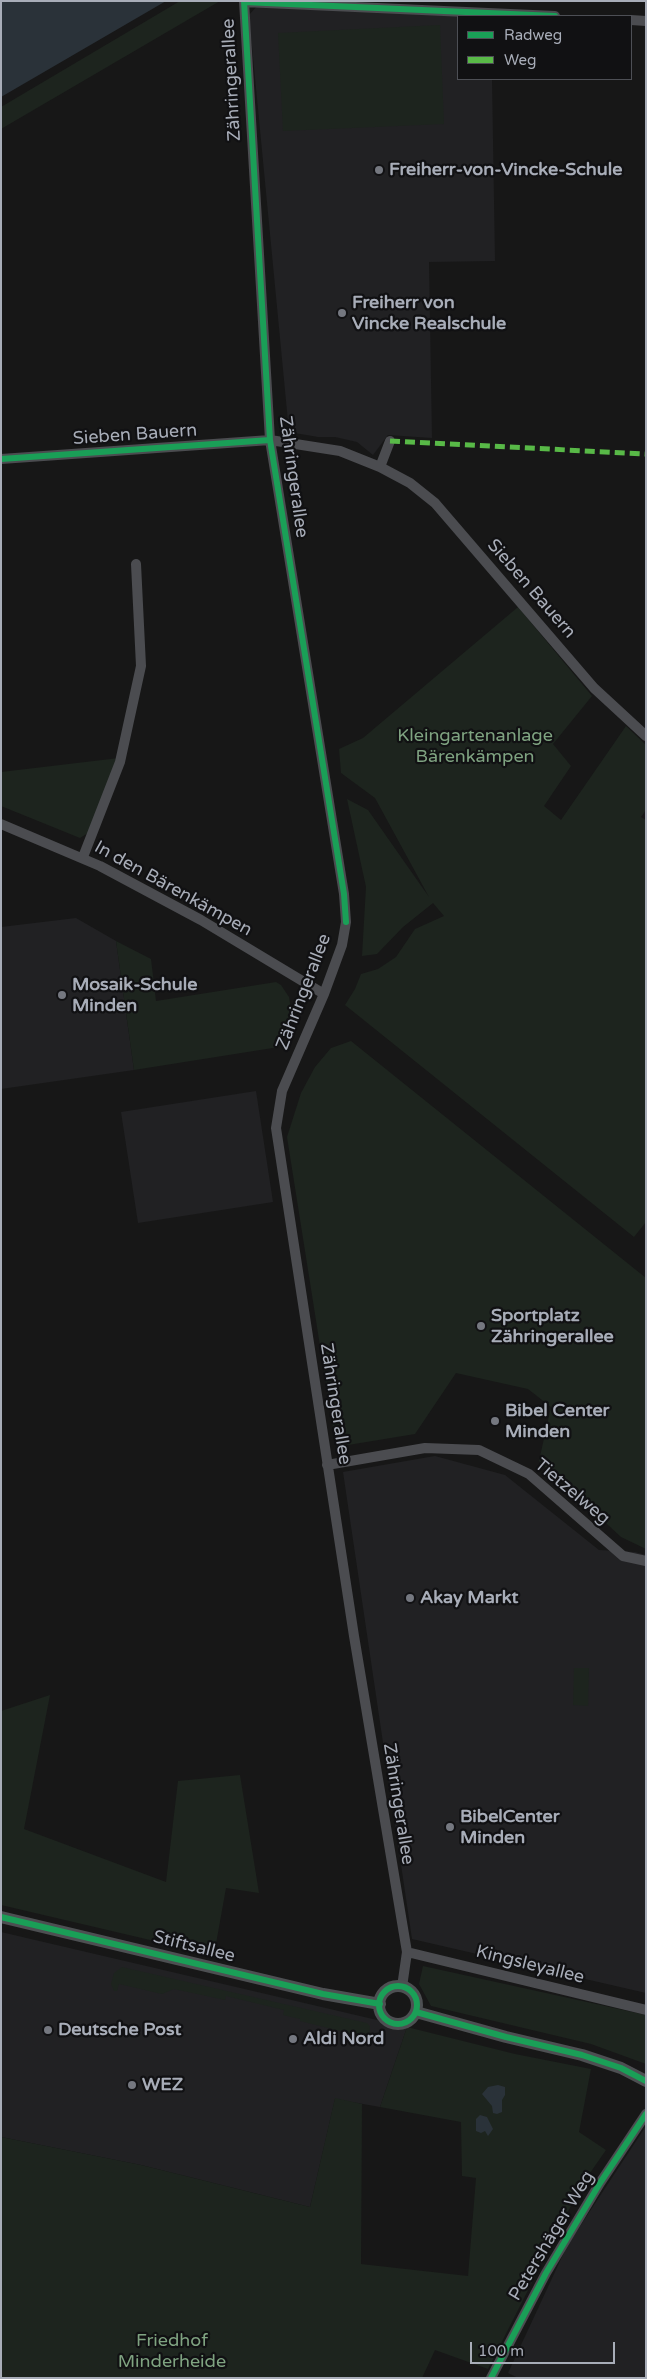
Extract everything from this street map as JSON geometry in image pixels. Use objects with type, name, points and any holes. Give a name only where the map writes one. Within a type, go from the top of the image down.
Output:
[{"type":"main road","name":"Stiftsallee","points":[[1,1917],[322,1994],[380,2004]]},
{"type":"main road","points":[[394,1987],[402,1987],[415,1996],[416,2012],[413,2017],[404,2023],[393,2023],[383,2016],[380,2004],[382,1997],[387,1991],[394,1987]]},
{"type":"main road","points":[[416,2012],[506,2037],[582,2054],[620,2068],[646,2081]]},
{"type":"street","points":[[244,2],[533,15]]},
{"type":"street","name":"Zähringerallee","points":[[244,2],[270,440],[344,894],[346,922],[342,946],[324,994],[282,1091],[276,1128],[327,1465],[407,1952],[402,1987]]},
{"type":"street","points":[[632,20],[646,20]]},
{"type":"street","name":"Sieben Bauern","points":[[1,459],[270,440],[340,451],[380,467],[410,483],[435,503],[594,688],[646,736]]},
{"type":"street","points":[[380,467],[390,441]]},
{"type":"street","points":[[83,857],[120,762],[141,666],[136,564]]},
{"type":"street","name":"In den Bärenkämpen","points":[[1,824],[83,857],[201,920],[324,994]]},
{"type":"street","name":"Tietzelweg","points":[[327,1465],[425,1448],[479,1450],[529,1474],[622,1556],[646,1561]]},
{"type":"street","name":"Kingsleyallee","points":[[407,1952],[646,2010]]},
{"type":"street","name":"Petershäger Weg","points":[[491,2378],[546,2273],[600,2183],[646,2114]]},
{"type":"shaded area","points":[[1,1],[166,1],[1,97]]},
{"type":"shaded area","name":"Freiherr-von-Vincke-Schule","points":[[257,6],[457,16],[457,80],[492,80],[495,261],[429,262],[432,438],[388,435],[373,455],[357,442],[335,437],[318,437],[289,432],[249,15]]},
{"type":"shaded area","name":"Mosaik-Schule Minden","points":[[76,918],[116,941],[134,1070],[1,1089],[1,927]]},
{"type":"shaded area","points":[[256,1091],[273,1202],[138,1223],[121,1112]]},
{"type":"shaded area","points":[[435,1456],[505,1475],[599,1550],[635,1552],[646,1555],[646,1993],[412,1939],[343,1472]]},
{"type":"shaded area","points":[[1,1932],[407,2027],[380,2107],[335,2099],[310,2207],[141,2165],[1,2137]]},
{"type":"shaded area","points":[[498,2085],[505,2087],[505,2095],[502,2100],[502,2112],[497,2114],[493,2113],[492,2106],[482,2094],[488,2087]]},
{"type":"shaded area","points":[[480,2115],[487,2117],[493,2129],[488,2136],[485,2131],[481,2133],[476,2131],[476,2119]]},
{"type":"shaded area","points":[[646,2126],[646,2378],[518,2378],[508,2373],[567,2246]]},
{"type":"green space","points":[[180,1],[220,1],[1,129],[1,107]]},
{"type":"green space","points":[[440,25],[444,124],[283,131],[278,33]]},
{"type":"green space","name":"Kleingartenanlage Bärenkämpen","points":[[518,607],[592,696],[553,744],[571,766],[544,806],[561,820],[626,726],[646,745],[646,810],[641,817],[646,820],[646,1222],[634,1237],[345,1005],[355,989],[361,974],[378,969],[396,957],[415,929],[444,916],[433,903],[403,927],[377,954],[362,956],[366,887],[347,799],[368,810],[429,897],[375,798],[341,773],[339,749],[363,738]]},
{"type":"green space","points":[[119,758],[88,833],[80,838],[1,806],[1,772]]},
{"type":"green space","points":[[116,941],[151,959],[156,1001],[276,982],[281,985],[289,997],[292,1015],[279,1047],[134,1070]]},
{"type":"green space","name":"Sportplatz Zähringerallee","points":[[351,1041],[646,1278],[646,1549],[621,1537],[539,1461],[551,1407],[528,1389],[456,1373],[415,1434],[336,1447],[287,1137],[301,1093],[315,1067],[331,1048]]},
{"type":"green space","points":[[574,1668],[589,1668],[588,1706],[573,1705]]},
{"type":"green space","points":[[50,1695],[24,1829],[166,1882],[178,1781],[240,1775],[259,1893],[226,1888],[214,1955],[1,1905],[1,1711]]},
{"type":"green space","points":[[423,1966],[646,2015],[646,2064],[591,2044],[431,2006],[419,1984]]},
{"type":"green space","points":[[122,1967],[367,2023],[370,2026],[369,2035],[368,2038],[300,2021],[300,2019],[283,2015],[284,2010],[226,1996],[225,2000],[174,1989],[162,1994],[119,1984],[117,1991],[114,1991],[111,1984],[114,1973]]},
{"type":"green space","name":"Friedhof Minderheide","points":[[407,2027],[515,2054],[591,2069],[579,2132],[606,2150],[581,2186],[488,2369],[435,2350],[422,2378],[1,2378],[1,2137],[141,2165],[310,2207],[335,2098],[362,2104],[361,2264],[468,2276],[476,2178],[462,2176],[461,2122],[380,2107]]},
{"type":"marked path","points":[[390,441],[646,454]]},
{"type":"cycle path","points":[[244,1],[270,440],[344,894],[346,922]]},
{"type":"cycle path","points":[[244,2],[533,15]]},
{"type":"cycle path","points":[[1,459],[270,440]]},
{"type":"cycle path","points":[[1,1917],[323,1994],[380,2004]]},
{"type":"cycle path","points":[[398,1986],[411,1992],[417,2005],[411,2018],[398,2024],[385,2018],[379,2005],[385,1992],[398,1986]]},
{"type":"cycle path","points":[[416,2012],[506,2037],[582,2055],[621,2068],[646,2081]]},
{"type":"cycle path","points":[[491,2378],[546,2273],[600,2183],[646,2114]]},
{"type":"place","name":"Freiherr-von-Vincke-Schule","points":[[379,170]]},
{"type":"place","name":"Freiherr von Vincke Realschule","points":[[342,313]]},
{"type":"place","name":"Mosaik-Schule Minden","points":[[62,995]]},
{"type":"place","name":"Sportplatz Zähringerallee","points":[[481,1326]]},
{"type":"place","name":"Bibel Center Minden","points":[[495,1421]]},
{"type":"place","name":"Akay Markt","points":[[410,1598]]},
{"type":"place","name":"BibelCenter Minden","points":[[450,1827]]},
{"type":"place","name":"Deutsche Post","points":[[48,2030]]},
{"type":"place","name":"Aldi Nord","points":[[293,2039]]},
{"type":"place","name":"WEZ","points":[[132,2085]]}]
